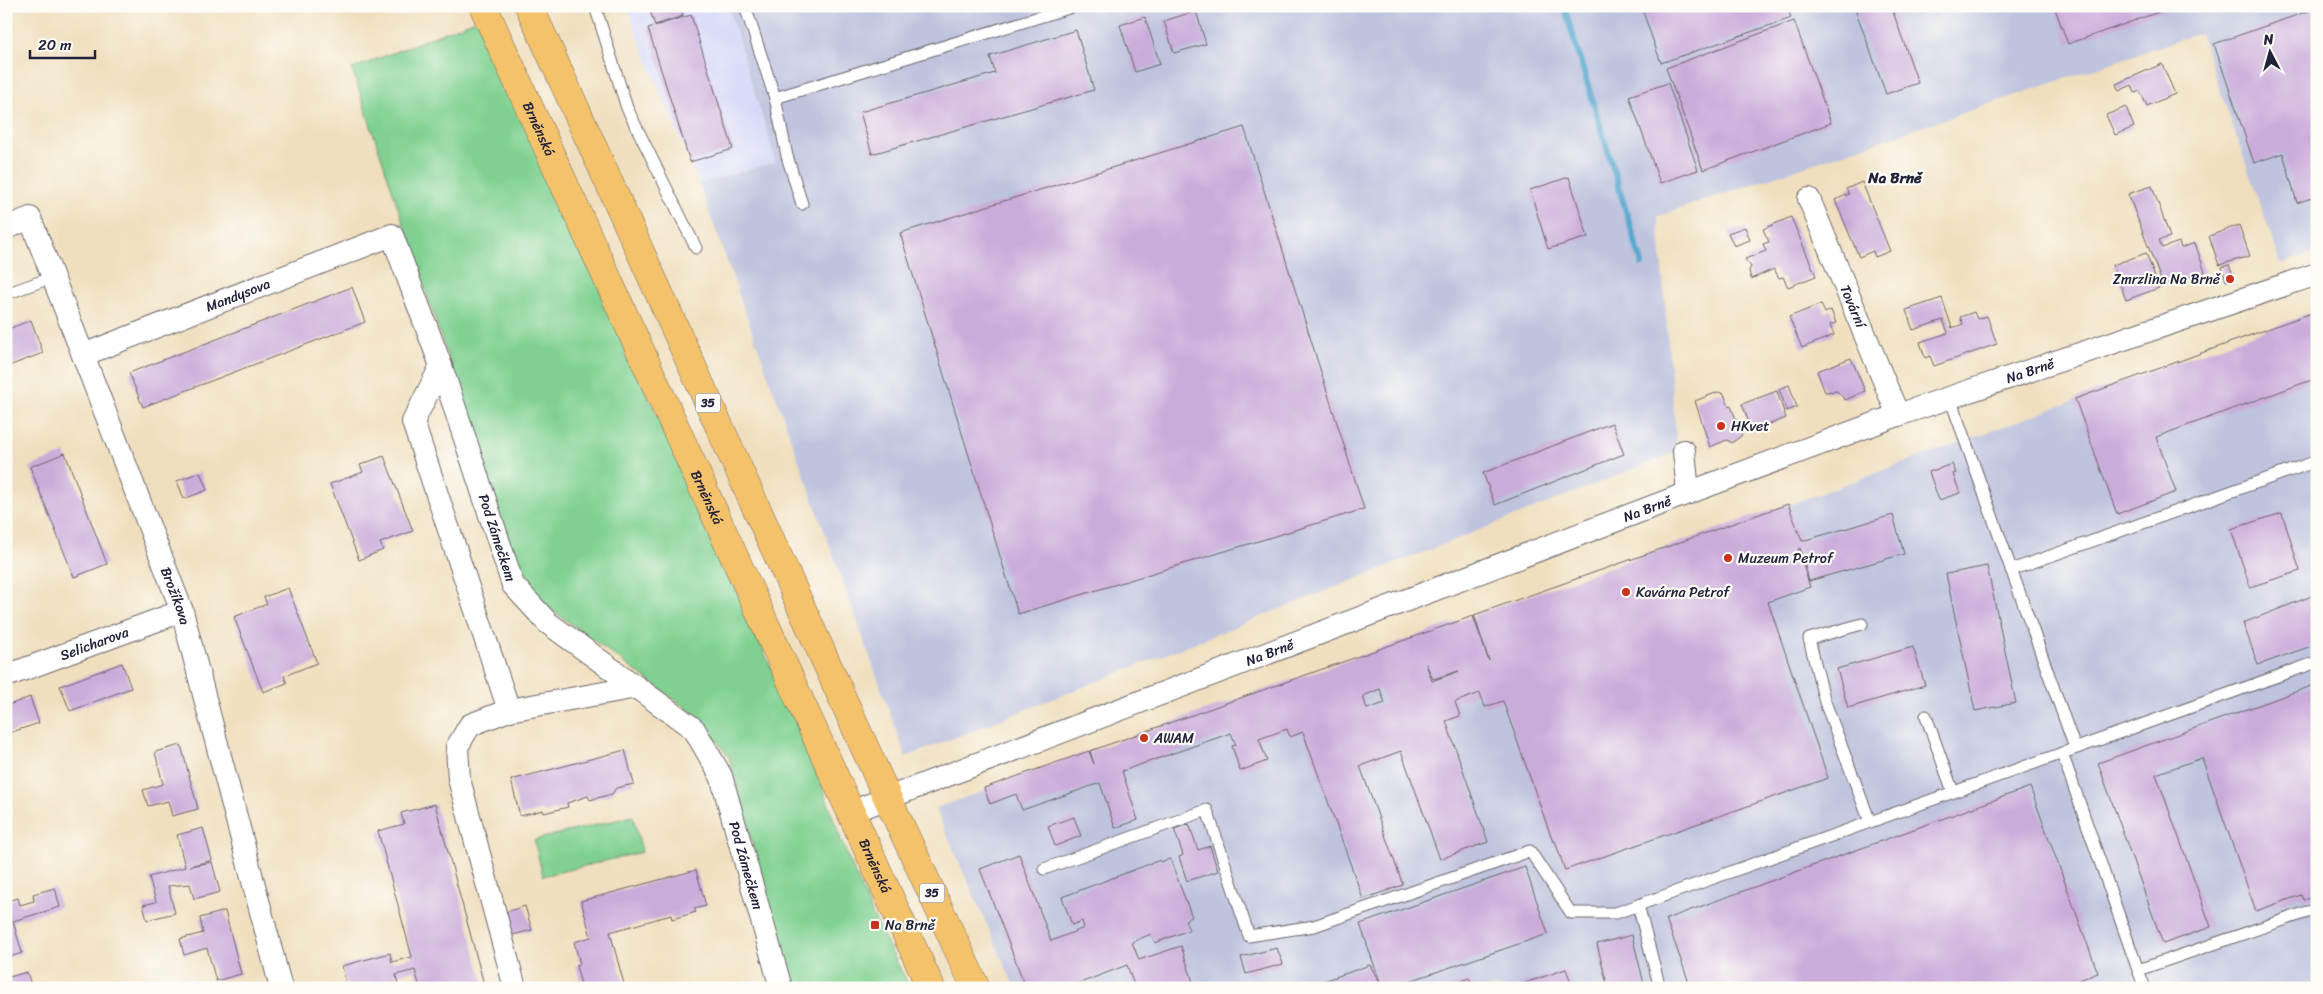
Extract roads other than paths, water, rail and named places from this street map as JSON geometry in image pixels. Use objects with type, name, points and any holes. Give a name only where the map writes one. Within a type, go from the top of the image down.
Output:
[{"type":"main road","name":"Brněnská","points":[[483,6],[931,988]]},
{"type":"main road","name":"35","points":[[529,6],[888,799],[976,988]]},
{"type":"street","name":"Tovární","points":[[1809,198],[1898,415]]},
{"type":"street","name":"Brožíkova","points":[[6,228],[30,218],[182,611],[281,988]]},
{"type":"street","name":"Mandysova","points":[[83,355],[392,235]]},
{"type":"street","name":"Pod Zámečkem","points":[[392,235],[441,366],[513,585],[548,623],[694,729],[721,776],[781,988]]},
{"type":"street","name":"Na Brně","points":[[851,812],[1688,493],[1898,415],[2317,274]]},
{"type":"street","points":[[441,366],[413,422],[509,710]]},
{"type":"street","name":"Na Brně","points":[[1684,451],[1688,493]]},
{"type":"street","name":"Selicharova","points":[[6,676],[182,611]]},
{"type":"street","points":[[515,988],[459,778],[457,747],[470,725],[509,710],[637,687]]},
{"type":"lane","points":[[595,6],[627,108],[696,248]]},
{"type":"lane","points":[[745,6],[775,98],[787,156],[802,204]]},
{"type":"lane","points":[[775,98],[1051,10],[1076,6]]},
{"type":"lane","points":[[6,294],[53,277]]},
{"type":"lane","points":[[1950,398],[2075,748]]},
{"type":"lane","points":[[2011,570],[2317,462]]},
{"type":"lane","points":[[1862,624],[1809,639],[1825,702],[1870,822]]},
{"type":"lane","points":[[1044,869],[1206,810],[1249,936],[1314,926],[1530,851],[1572,913],[1616,913],[2317,662]]},
{"type":"lane","points":[[1926,716],[1952,792]]},
{"type":"lane","points":[[2062,753],[2145,988]]},
{"type":"lane","points":[[1638,905],[1660,988]]},
{"type":"lane","points":[[2138,970],[2307,912],[2317,911]]},
{"type":"waterway","points":[[1564,6],[1642,264]]},
{"type":"place","name":"Zmrzlina Na Brně","points":[[2230,279]]},
{"type":"place","name":"HKvet","points":[[1721,426]]},
{"type":"place","name":"Muzeum Petrof","points":[[1728,558]]},
{"type":"place","name":"Kavárna Petrof","points":[[1626,592]]},
{"type":"place","name":"AWAM","points":[[1144,738]]},
{"type":"place","name":"Na Brně","points":[[875,925]]},
{"type":"district","name":"Na Brně","points":[[1895,178]]}]
